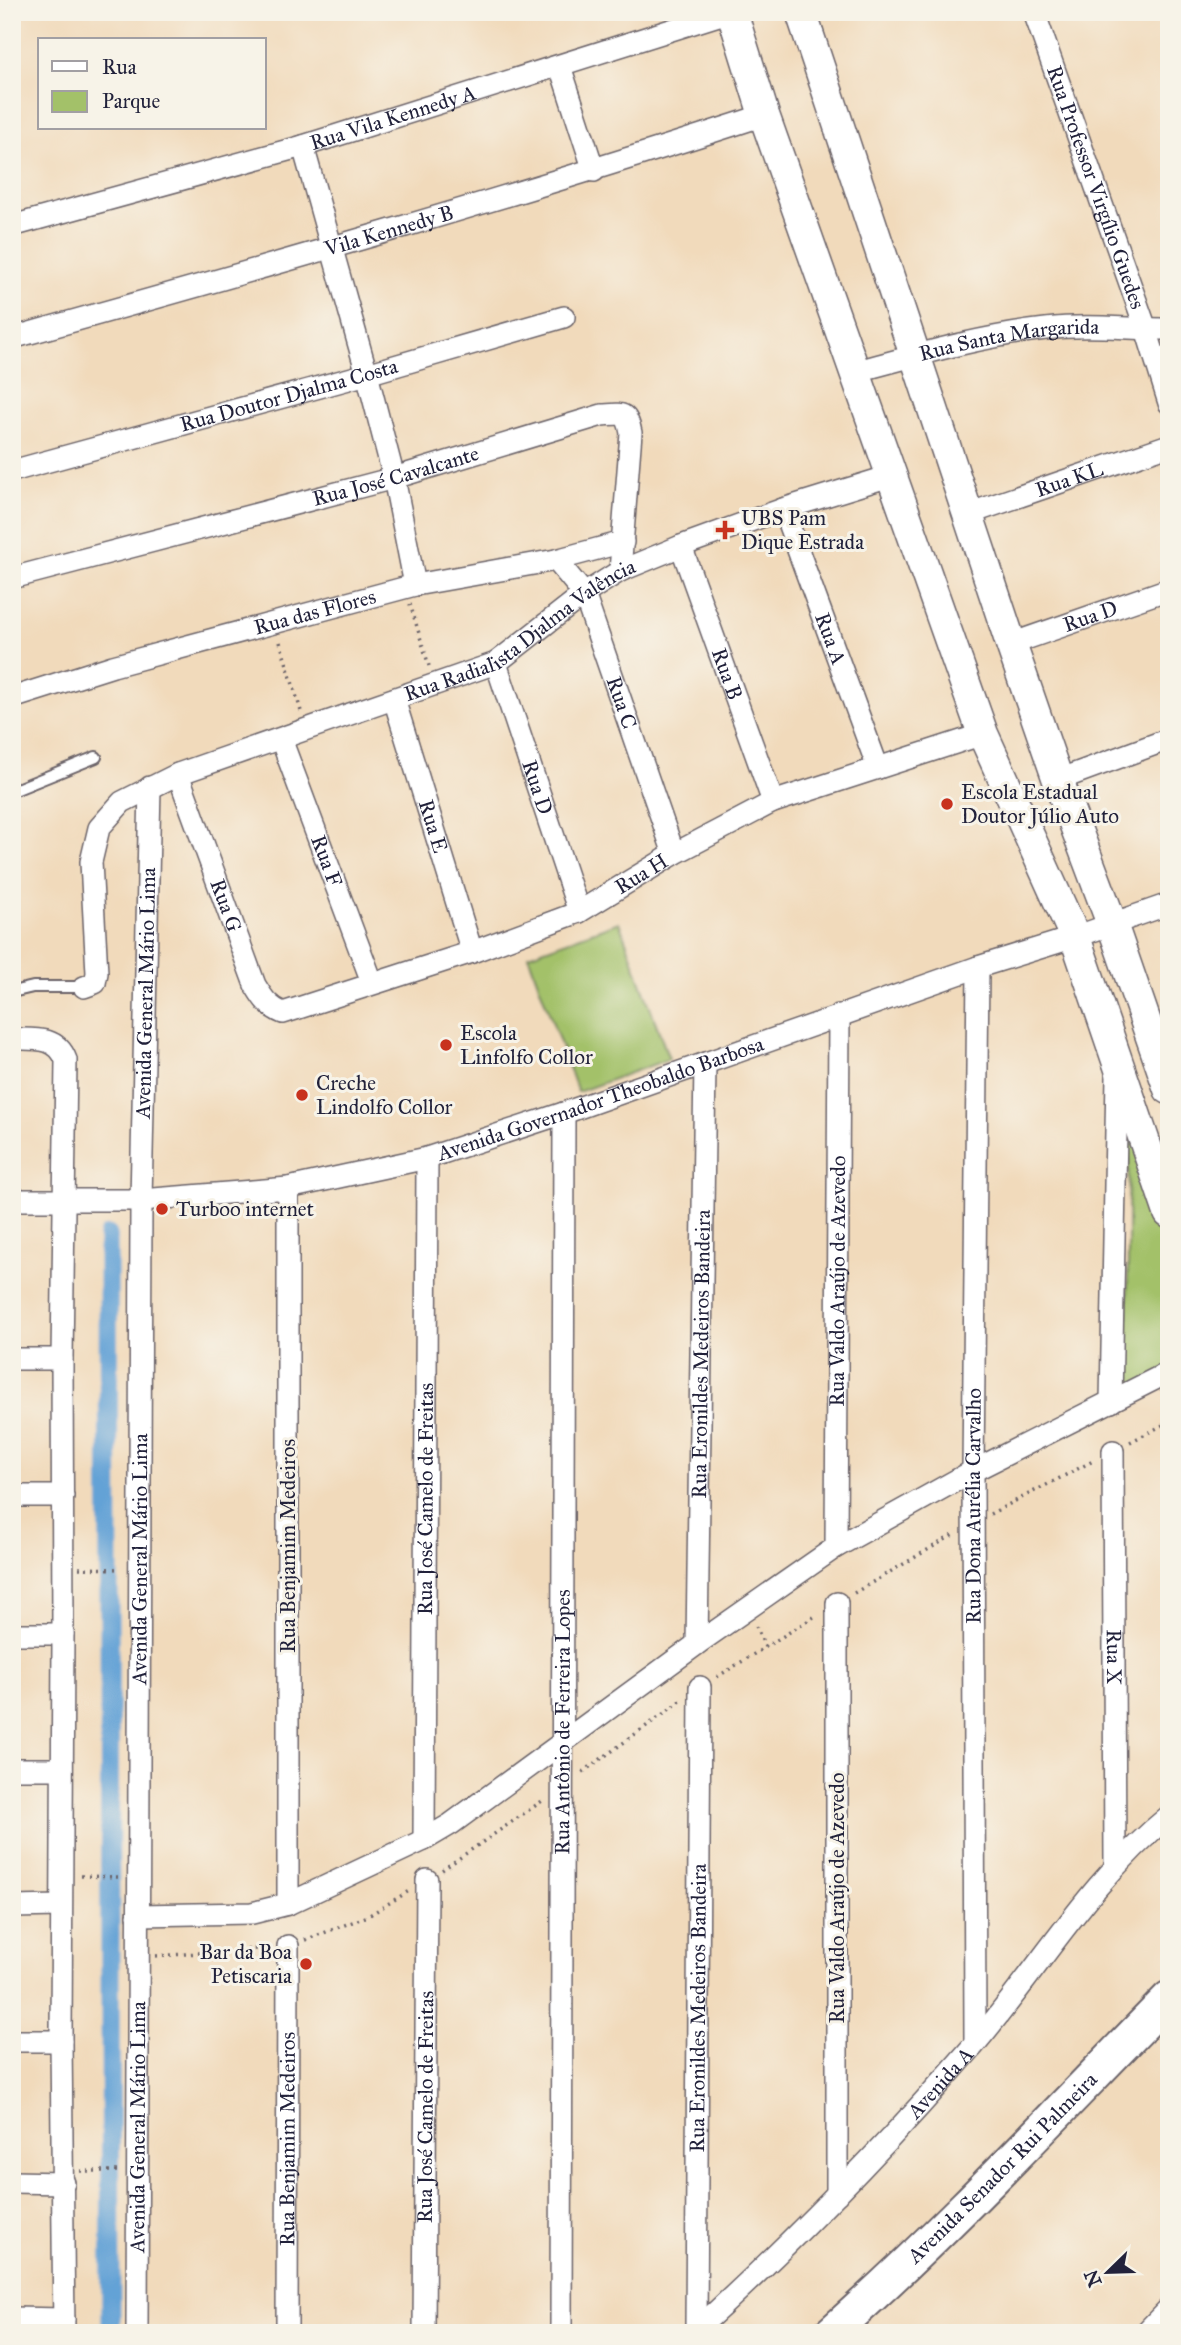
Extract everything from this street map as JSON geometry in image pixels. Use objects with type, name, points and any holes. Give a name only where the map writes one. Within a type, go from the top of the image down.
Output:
[{"type":"main road","name":"Avenida Senador Rui Palmeira","points":[[831,2333],[876,2294],[962,2210],[1169,1998]]},
{"type":"street","name":"Rua Vila Kennedy A","points":[[12,226],[303,146],[730,12]]},
{"type":"street","points":[[730,12],[890,476],[983,734],[1075,937],[1169,1213]]},
{"type":"street","points":[[801,12],[1011,644],[1167,1079]]},
{"type":"street","name":"Rua Professor Virgílio Guedes","points":[[1034,12],[1146,329],[1169,403]]},
{"type":"street","points":[[560,66],[594,171]]},
{"type":"street","name":"Vila Kennedy B","points":[[12,338],[331,249],[594,171],[764,115]]},
{"type":"street","points":[[303,146],[394,478],[410,587]]},
{"type":"street","name":"Rua Doutor Djalma Costa","points":[[12,471],[564,317]]},
{"type":"street","name":"Rua Santa Margarida","points":[[854,372],[983,339],[1047,329],[1095,326],[1169,329]]},
{"type":"street","name":"Rua José Cavalcante","points":[[12,578],[394,478],[602,415],[620,414],[629,420],[631,433],[620,571]]},
{"type":"street","name":"Rua KL","points":[[968,514],[1169,445]]},
{"type":"street","name":"Rua Radialista Djalma Valência","points":[[84,987],[90,986],[97,979],[91,862],[99,828],[122,802],[178,774],[496,663],[584,594],[620,571],[783,509],[890,476]]},
{"type":"street","name":"Rua A","points":[[783,509],[878,768]]},
{"type":"street","name":"Rua das Flores","points":[[12,698],[113,666],[410,587],[556,559],[623,542]]},
{"type":"street","name":"Rua B","points":[[681,546],[773,802]]},
{"type":"street","name":"Rua C","points":[[556,559],[584,594],[674,854]]},
{"type":"street","name":"Rua D","points":[[1011,644],[1169,589]]},
{"type":"street","name":"Rua D","points":[[496,663],[579,912]]},
{"type":"street","name":"Rua E","points":[[394,699],[472,952]]},
{"type":"street","name":"Rua H","points":[[297,1010],[372,982],[472,952],[579,912],[674,854],[773,802],[983,734]]},
{"type":"street","name":"Rua F","points":[[281,739],[372,982]]},
{"type":"street","points":[[1058,780],[1169,739]]},
{"type":"street","name":"Rua G","points":[[178,774],[256,985],[264,1000],[273,1009],[282,1013],[297,1010]]},
{"type":"street","name":"Avenida General Mário Lima","points":[[137,2333],[136,1200],[150,787]]},
{"type":"street","name":"Avenida Governador Theobaldo Barbosa","points":[[12,1200],[136,1200],[288,1188],[427,1158],[564,1113],[978,967],[1169,904]]},
{"type":"street","name":"Rua Dona Aurélia Carvalho","points":[[975,2043],[973,1471],[978,967]]},
{"type":"street","name":"Rua Valdo Araújo de Azevedo","points":[[836,1547],[839,1016]]},
{"type":"street","points":[[12,2318],[64,2326],[61,1906],[62,1359],[66,1060],[63,1051],[55,1043],[21,1039]]},
{"type":"street","points":[[1111,1402],[1117,1062]]},
{"type":"street","name":"Rua Eronildes Medeiros Bandeira","points":[[697,1644],[705,1063]]},
{"type":"street","name":"Rua Antônio de Ferreira Lopes","points":[[561,2333],[564,1113]]},
{"type":"street","name":"Rua José Camelo de Freitas","points":[[424,1840],[427,1158]]},
{"type":"street","name":"Rua Benjamim Medeiros","points":[[288,1188],[288,1904]]},
{"type":"street","points":[[12,1359],[62,1359]]},
{"type":"street","points":[[138,1915],[252,1913],[288,1904],[424,1840],[836,1547],[973,1471],[1169,1372]]},
{"type":"street","name":"Rua X","points":[[1113,1451],[1115,1865]]},
{"type":"street","points":[[12,1496],[63,1496]]},
{"type":"street","name":"Rua Valdo Araújo de Azevedo","points":[[837,1603],[837,2194]]},
{"type":"street","points":[[12,1634],[63,1634]]},
{"type":"street","name":"Rua Eronildes Medeiros Bandeira","points":[[694,2331],[701,1688]]},
{"type":"street","points":[[12,1769],[62,1769]]},
{"type":"street","name":"Avenida A","points":[[694,2331],[837,2194],[975,2043],[1115,1865],[1169,1816]]},
{"type":"street","name":"Rua José Camelo de Freitas","points":[[425,2333],[427,1880]]},
{"type":"street","points":[[12,1907],[61,1906]]},
{"type":"street","name":"Rua Benjamim Medeiros","points":[[287,2333],[288,1946]]},
{"type":"street","points":[[12,2041],[61,2041]]},
{"type":"street","points":[[12,2182],[64,2183]]},
{"type":"street","points":[[1145,2333],[1169,2308]]},
{"type":"lane","points":[[12,791],[96,757]]},
{"type":"lane","points":[[12,992],[33,987],[84,987]]},
{"type":"path","points":[[410,587],[435,684]]},
{"type":"path","points":[[274,623],[307,730]]},
{"type":"path","points":[[137,1958],[288,1946],[369,1916],[427,1880],[701,1688],[837,1603],[975,1522],[1169,1422]]},
{"type":"path","points":[[94,1568],[119,1569]]},
{"type":"path","points":[[96,1876],[119,1877]]},
{"type":"path","points":[[93,2171],[120,2172]]},
{"type":"green space","points":[[619,922],[669,1059],[578,1092],[528,955]]},
{"type":"green space","points":[[1129,1102],[1169,1221],[1169,1369],[1127,1390]]},
{"type":"waterway","points":[[108,1235],[111,2333]]},
{"type":"place","name":"UBS Pam Dique Estrada","points":[[725,530]]},
{"type":"place","name":"Escola Estadual Doutor Júlio Auto","points":[[947,804]]},
{"type":"place","name":"Escola Linfolfo Collor","points":[[446,1045]]},
{"type":"place","name":"Creche Lindolfo Collor","points":[[302,1095]]},
{"type":"place","name":"Turboo internet","points":[[162,1209]]},
{"type":"place","name":"Bar da Boa Petiscaria","points":[[306,1964]]}]
